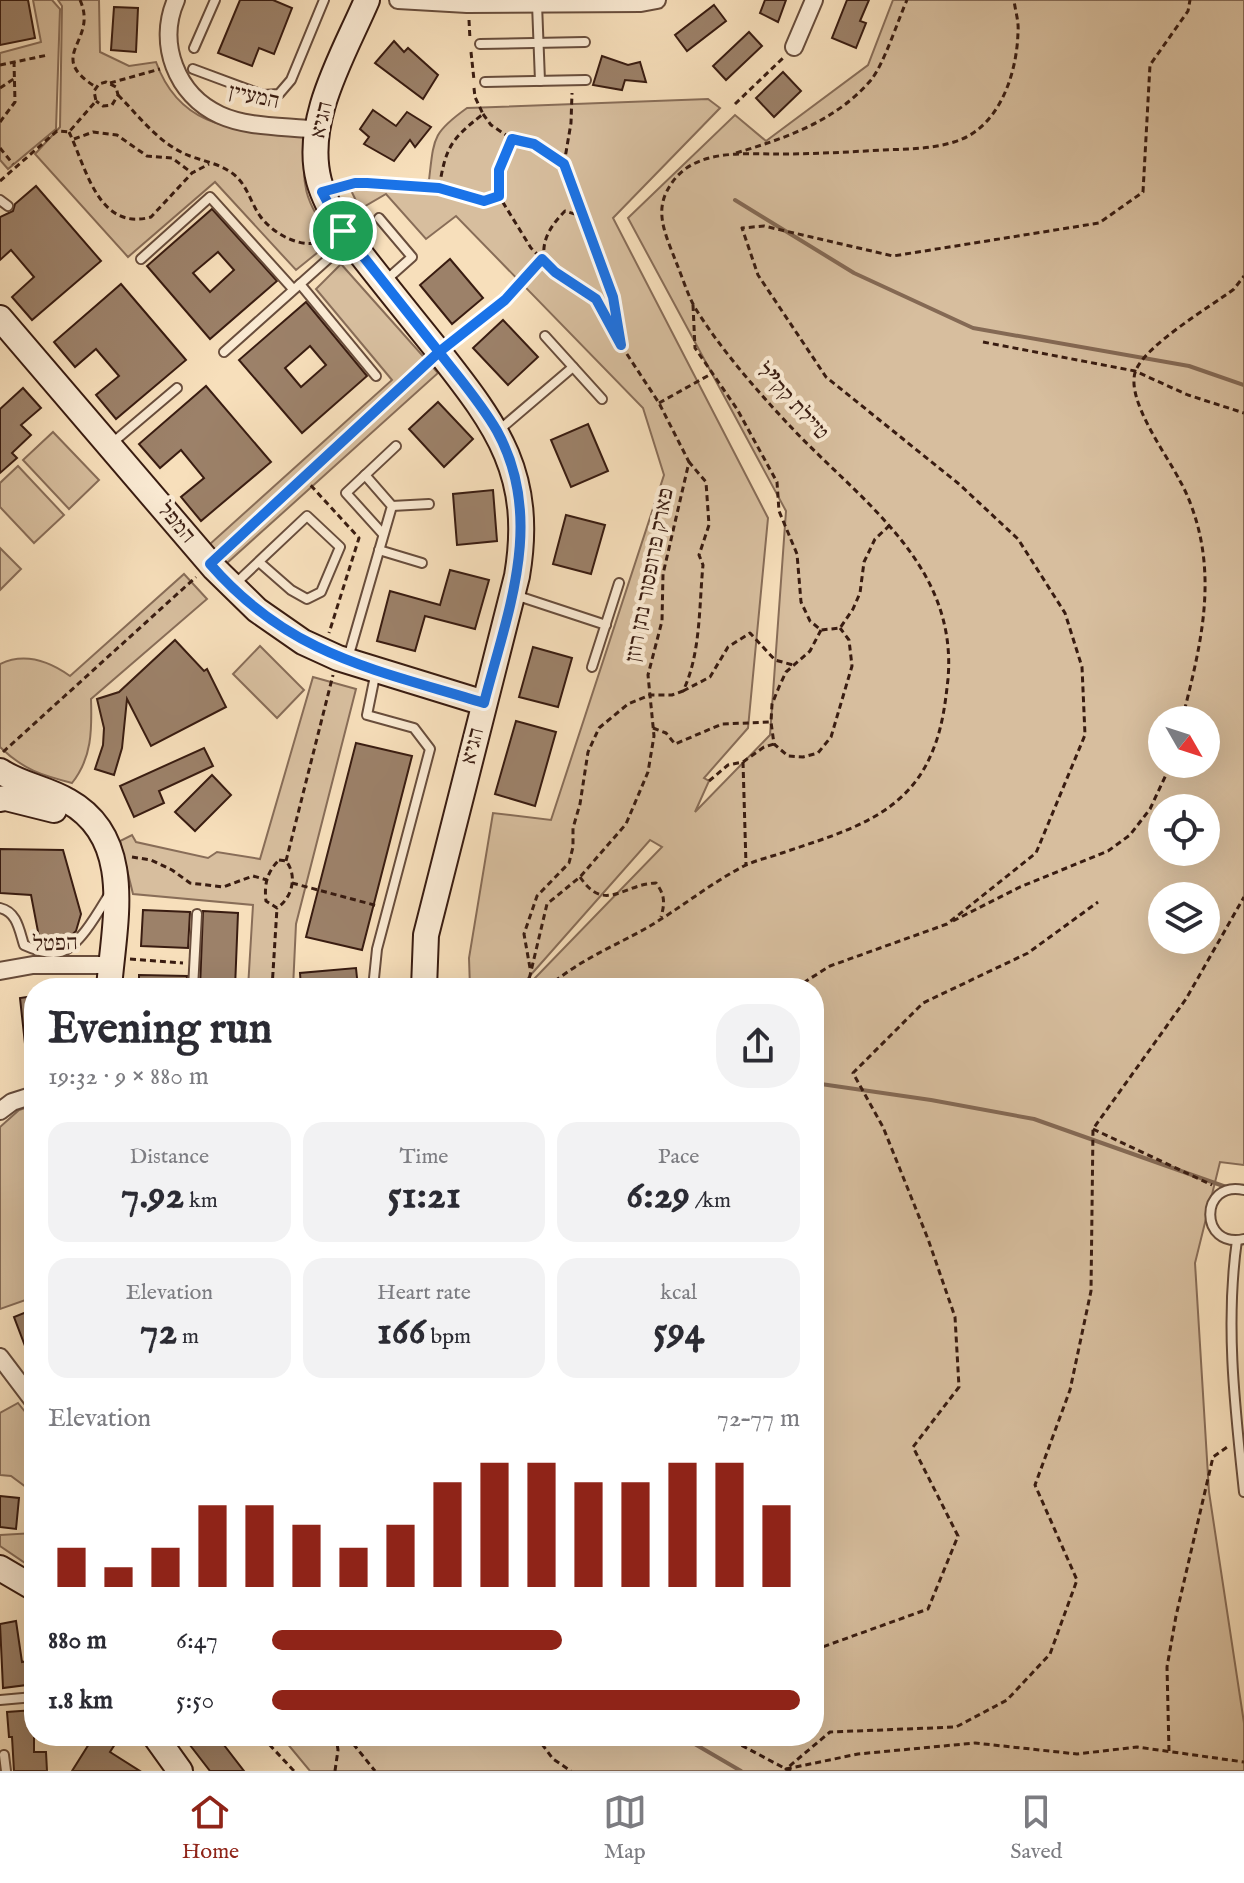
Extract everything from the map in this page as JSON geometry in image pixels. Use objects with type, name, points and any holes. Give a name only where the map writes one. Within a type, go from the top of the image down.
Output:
[{"type":"street","name":"המעיין","points":[[176,0],[167,30],[167,47],[173,66],[201,102],[218,114],[234,119],[318,130]]},
{"type":"street","name":"הגיא","points":[[367,0],[330,86],[318,130],[316,167],[322,192],[346,235],[475,398],[497,432],[512,466],[521,502],[521,557],[426,935],[424,978]]},
{"type":"street","points":[[398,0],[467,4],[641,3],[657,0]]},
{"type":"street","points":[[794,47],[814,0]]},
{"type":"street","name":"המפל","points":[[0,318],[210,564],[257,610],[287,632],[342,659],[484,703]]},
{"type":"street","points":[[0,771],[14,780],[65,799],[95,821],[103,833],[113,857],[116,884],[110,970]]},
{"type":"street","points":[[0,799],[59,812],[80,819],[103,833]]},
{"type":"street","name":"הפטל","points":[[0,971],[33,965],[110,970]]},
{"type":"street","points":[[0,1111],[24,1098]]},
{"type":"street","points":[[0,1357],[24,1389]]},
{"type":"street","points":[[0,1568],[24,1582]]},
{"type":"street","points":[[162,1746],[180,1771]]},
{"type":"lane","points":[[194,48],[215,0]]},
{"type":"lane","points":[[193,69],[263,95],[279,94],[291,80],[324,0]]},
{"type":"lane","points":[[537,4],[540,81]]},
{"type":"lane","points":[[480,44],[585,42]]},
{"type":"lane","points":[[485,82],[586,80]]},
{"type":"lane","points":[[141,259],[210,197],[297,286],[376,376]]},
{"type":"lane","points":[[0,200],[8,206]]},
{"type":"lane","points":[[379,218],[412,257],[383,283]]},
{"type":"lane","points":[[224,352],[297,286],[346,235]]},
{"type":"lane","points":[[545,336],[602,399]]},
{"type":"lane","points":[[497,432],[573,367]]},
{"type":"lane","points":[[109,446],[177,388]]},
{"type":"lane","points":[[383,534],[346,493],[396,446]]},
{"type":"lane","points":[[365,475],[392,506]]},
{"type":"lane","points":[[392,506],[429,504]]},
{"type":"lane","points":[[342,659],[392,506]]},
{"type":"lane","points":[[232,587],[307,516],[340,547],[321,592],[307,599],[291,590],[259,562]]},
{"type":"lane","points":[[379,550],[422,563]]},
{"type":"lane","points":[[592,667],[619,583]]},
{"type":"lane","points":[[512,594],[606,625]]},
{"type":"lane","points":[[374,978],[377,949],[430,749],[414,728],[367,715],[377,670]]},
{"type":"lane","points":[[0,908],[14,914],[24,945],[38,951],[61,952],[79,939],[116,884]]},
{"type":"lane","points":[[194,978],[197,914]]},
{"type":"lane","points":[[1244,1190],[1228,1190],[1216,1197],[1210,1220],[1220,1235],[1240,1240],[1232,1276],[1232,1383],[1244,1492]]},
{"type":"lane","points":[[0,1700],[24,1698]]},
{"type":"lane","points":[[4,1755],[6,1771]]},
{"type":"path","points":[[80,0],[86,19],[73,48],[73,65],[85,80],[96,87]]},
{"type":"path","points":[[733,154],[791,136],[835,113],[873,78],[907,0]]},
{"type":"path","name":"טיילת קק\"ל","points":[[560,978],[581,962],[661,919],[746,865],[856,828],[897,803],[911,789],[928,761],[945,710],[949,664],[939,604],[919,561],[890,525],[790,426],[745,375],[693,305],[663,226],[664,198],[678,176],[693,163],[713,155],[827,154],[926,147],[958,141],[984,125],[998,108],[1010,83],[1018,31],[1014,0]]},
{"type":"path","points":[[947,924],[1036,853],[1085,735],[1082,667],[1065,613],[1018,539],[959,484],[826,377],[758,275],[742,228],[764,226],[893,256],[1099,223],[1143,192],[1150,65],[1188,11],[1190,0]]},
{"type":"path","points":[[467,4],[475,97],[491,125],[512,139],[534,144],[564,164],[571,123],[573,81]]},
{"type":"path","points":[[735,104],[794,47]]},
{"type":"path","points":[[0,65],[48,55]]},
{"type":"path","points":[[1,119],[15,102],[14,62]]},
{"type":"path","points":[[118,95],[115,103],[108,107],[99,105],[93,94],[102,82],[110,83],[173,66]]},
{"type":"path","points":[[0,88],[15,78]]},
{"type":"path","points":[[110,83],[163,141],[180,152],[229,170],[238,178],[260,216],[275,231],[288,239],[321,243],[346,235]]},
{"type":"path","points":[[69,132],[96,101]]},
{"type":"path","points":[[439,188],[449,146],[483,114]]},
{"type":"path","points":[[0,181],[57,131],[69,132]]},
{"type":"path","points":[[69,132],[99,201],[121,217],[151,217],[192,173],[210,163]]},
{"type":"path","points":[[72,139],[93,132],[117,135],[147,156],[172,158],[192,173]]},
{"type":"path","points":[[322,192],[367,183],[439,188],[484,201],[499,196],[499,170],[512,139]]},
{"type":"path","points":[[0,148],[13,164]]},
{"type":"path","name":"פארק פרופסור נתן רוזן","points":[[564,164],[601,272],[613,297],[621,345]]},
{"type":"path","name":"פארק פרופסור נתן רוזן","points":[[499,196],[531,248],[596,299],[621,345],[659,403],[689,462],[706,482],[709,525],[699,555],[703,565],[695,647],[683,691]]},
{"type":"path","points":[[0,755],[439,352],[505,300],[544,261],[551,226],[565,211],[584,217]]},
{"type":"path","points":[[1186,706],[1203,639],[1203,551],[1198,526],[1182,484],[1139,403],[1134,389],[1135,371],[1147,352],[1234,289],[1244,276]]},
{"type":"path","points":[[693,305],[695,348],[737,409],[777,482],[779,511],[797,554],[801,602],[810,621],[821,630],[840,628],[853,609],[860,593],[864,562],[869,550],[875,539],[890,525]]},
{"type":"path","points":[[983,342],[1135,371],[1188,395],[1244,413]]},
{"type":"path","points":[[659,403],[711,374]]},
{"type":"path","name":"פארק פרופסור נתן רוזן","points":[[530,978],[547,904],[580,877],[626,824],[648,772],[653,728],[648,675],[662,621],[663,574],[689,462]]},
{"type":"path","points":[[821,630],[810,651],[786,672],[772,704],[774,744],[788,756],[803,757],[818,753],[831,737],[852,666],[849,640],[840,628]]},
{"type":"path","name":"פארק פרופסור נתן רוזן","points":[[531,972],[524,934],[537,896],[569,863],[588,752],[599,728],[628,704],[650,695],[672,695],[710,677],[728,647],[750,633],[775,660],[793,665]]},
{"type":"path","points":[[286,861],[342,659]]},
{"type":"path","points":[[653,728],[666,733],[675,744],[722,724],[771,722]]},
{"type":"path","points":[[709,781],[728,765],[743,762],[764,747],[774,744]]},
{"type":"path","points":[[743,762],[746,865]]},
{"type":"path","points":[[811,978],[830,966],[947,924],[1020,887],[1108,851],[1130,835],[1150,809],[1164,778]]},
{"type":"path","points":[[113,857],[151,860],[190,883],[223,887],[253,876],[267,880]]},
{"type":"path","points":[[279,860],[286,861],[292,868],[292,883],[287,901],[277,908],[266,901],[264,889],[269,870],[279,860]]},
{"type":"path","points":[[580,877],[590,891],[605,897],[656,883],[663,892],[665,903],[661,919]]},
{"type":"path","points":[[292,883],[388,908]]},
{"type":"path","points":[[824,1737],[830,1732],[956,1727],[1007,1700],[1050,1654],[1077,1580],[1035,1485],[1070,1390],[1091,1291],[1093,1129],[1186,999],[1244,897]]},
{"type":"path","points":[[824,1646],[928,1609],[958,1536],[913,1447],[959,1387],[955,1317],[883,1127],[853,1073],[923,1003],[1028,953],[1098,902]]},
{"type":"path","points":[[273,978],[277,908]]},
{"type":"path","points":[[110,970],[195,964]]},
{"type":"path","points":[[1093,1129],[1228,1190]]},
{"type":"path","points":[[1169,1751],[1167,1667],[1204,1485],[1213,1457],[1238,1439]]},
{"type":"path","points":[[743,1746],[788,1770],[858,1754],[975,1743],[1077,1754],[1137,1747],[1244,1762]]},
{"type":"path","points":[[273,1746],[294,1771]]},
{"type":"path","points":[[335,1771],[337,1746]]},
{"type":"path","points":[[356,1746],[375,1771]]},
{"type":"path","points":[[543,1746],[553,1759],[571,1771]]},
{"type":"path","points":[[788,1770],[815,1746]]},
{"type":"shaded area","points":[[33,0],[52,0],[60,9],[56,129],[8,169],[0,160],[0,53],[41,42]]},
{"type":"shaded area","points":[[58,0],[99,0],[100,52],[129,66],[156,62],[167,86],[198,115],[238,129],[307,137],[304,168],[306,192],[333,240],[296,270],[215,182],[128,257],[35,154],[60,127],[62,6]]},
{"type":"shaded area","points":[[893,0],[1244,0],[1244,1165],[1220,1162],[1195,1263],[1209,1492],[1244,1723],[1244,1771],[310,1771],[289,1746],[824,1746],[824,978],[535,978],[662,847],[650,840],[528,978],[470,978],[469,958],[493,813],[551,820],[664,475],[643,408],[456,216],[426,239],[386,194],[360,209],[346,180],[429,180],[437,138],[447,124],[467,108],[708,99],[720,108],[613,218],[768,518],[748,728],[704,778],[709,781],[695,812],[770,735],[786,511],[628,218],[735,115],[766,141],[868,65]]},
{"type":"shaded area","points":[[341,264],[438,373],[227,563],[210,544],[392,380],[316,289]]},
{"type":"shaded area","points":[[53,432],[99,480],[69,509],[23,460]]},
{"type":"shaded area","points":[[18,466],[64,515],[34,543],[0,507],[0,483]]},
{"type":"shaded area","points":[[0,548],[21,569],[0,590]]},
{"type":"shaded area","points":[[184,574],[207,599],[91,699],[91,733],[87,754],[72,783],[33,771],[0,747],[0,664],[9,660],[36,660],[70,676]]},
{"type":"shaded area","points":[[260,646],[304,690],[277,718],[233,674]]},
{"type":"shaded area","points":[[313,677],[356,689],[296,924],[293,978],[249,978],[253,905],[133,894],[120,841],[132,835],[136,842],[208,858],[217,852],[260,859]]},
{"type":"shaded area","points":[[24,1108],[24,1301],[0,1309],[0,1127]]},
{"type":"shaded area","points":[[18,1403],[24,1410],[24,1486],[11,1476],[0,1475],[0,1413]]},
{"type":"shaded area","points":[[24,1534],[24,1562],[0,1546],[0,1535]]},
{"type":"building","points":[[0,0],[28,0],[35,38],[0,45]]},
{"type":"building","points":[[240,0],[273,0],[292,8],[274,54],[259,48],[252,66],[218,53]]},
{"type":"building","points":[[765,0],[786,0],[778,22],[760,13]]},
{"type":"building","points":[[847,0],[869,0],[860,21],[866,23],[856,48],[832,38]]},
{"type":"building","points":[[714,5],[726,21],[687,51],[675,35]]},
{"type":"building","points":[[114,7],[138,8],[136,52],[111,50]]},
{"type":"building","points":[[749,32],[762,46],[726,80],[713,66]]},
{"type":"building","points":[[394,41],[404,52],[408,48],[438,75],[423,99],[375,63]]},
{"type":"building","points":[[602,56],[628,65],[640,62],[646,82],[625,80],[622,90],[593,85]]},
{"type":"building","points":[[783,72],[801,91],[774,117],[756,98]]},
{"type":"building","points":[[373,110],[396,126],[407,112],[431,127],[415,147],[410,140],[394,161],[364,144],[369,137],[360,129]]},
{"type":"building","points":[[36,186],[101,261],[32,320],[12,297],[34,277],[11,250],[0,260],[0,217],[13,211],[15,204]]},
{"type":"building","points":[[212,209],[277,281],[210,339],[147,266]],"holes":[[[218,252],[234,270],[210,292],[193,273]]]},
{"type":"building","points":[[450,259],[483,298],[452,324],[420,285]]},
{"type":"building","points":[[121,284],[186,360],[116,419],[96,395],[119,376],[96,349],[75,367],[54,342]]},
{"type":"building","points":[[306,302],[367,376],[302,433],[239,360]],"holes":[[[310,346],[326,365],[301,387],[285,368]]]},
{"type":"building","points":[[503,320],[538,357],[508,385],[473,348]]},
{"type":"building","points":[[206,386],[271,462],[201,521],[181,497],[204,478],[181,450],[160,468],[139,444]]},
{"type":"building","points":[[23,388],[41,408],[21,425],[31,435],[12,453],[17,458],[0,473],[0,409]]},
{"type":"building","points":[[438,402],[473,439],[444,467],[409,429]]},
{"type":"building","points":[[588,424],[608,471],[571,487],[551,440]]},
{"type":"building","points":[[493,490],[497,541],[457,545],[453,494]]},
{"type":"building","points":[[566,515],[605,525],[591,574],[553,564]]},
{"type":"building","points":[[450,570],[489,580],[475,629],[425,616],[415,651],[377,641],[390,591],[440,605]]},
{"type":"building","points":[[175,640],[204,671],[207,669],[226,707],[151,746],[127,699],[122,748],[114,775],[95,769],[103,745],[104,728],[97,699],[119,692]]},
{"type":"building","points":[[533,647],[572,658],[558,707],[519,697]]},
{"type":"building","points":[[516,721],[556,732],[535,806],[495,794]]},
{"type":"building","points":[[356,743],[412,756],[362,950],[306,937]]},
{"type":"building","points":[[204,748],[213,766],[159,791],[164,803],[134,817],[120,786]]},
{"type":"building","points":[[212,775],[231,795],[195,831],[175,812]]},
{"type":"building","points":[[0,849],[63,850],[81,914],[76,931],[64,942],[51,945],[39,937],[31,895],[0,893]]},
{"type":"building","points":[[143,910],[190,912],[188,948],[141,946]]},
{"type":"building","points":[[203,911],[238,913],[235,978],[200,978]]},
{"type":"building","points":[[356,968],[357,978],[300,978],[300,973]]},
{"type":"building","points":[[139,975],[187,976],[187,978],[139,978]]},
{"type":"building","points":[[24,997],[24,1035],[20,998]]},
{"type":"building","points":[[24,1313],[24,1343],[14,1317]]},
{"type":"building","points":[[0,1496],[19,1498],[16,1529],[0,1527]]},
{"type":"building","points":[[16,1621],[24,1662],[24,1685],[3,1688],[0,1624]]},
{"type":"building","points":[[24,1711],[24,1746],[34,1746],[34,1752],[46,1752],[47,1771],[14,1771],[7,1712]]},
{"type":"building","points":[[88,1746],[114,1746],[110,1752],[140,1771],[72,1771]]},
{"type":"building","points":[[191,1746],[225,1746],[244,1771],[210,1771]]},
{"type":"waterway","points":[[735,200],[854,273],[973,328],[1189,366],[1244,385]]},
{"type":"waterway","points":[[824,1084],[1034,1119],[1229,1188]]},
{"type":"waterway","points":[[698,1746],[741,1771]]},
{"type":"route","points":[[343,231],[322,192],[367,183],[439,188],[484,201],[499,196],[499,170],[512,139],[534,144],[564,164],[601,272],[613,297],[621,345],[596,299],[555,272],[542,259],[505,300],[439,352],[497,432],[512,466],[521,502],[521,557],[484,703],[356,664],[303,642],[257,610],[210,564],[439,352],[343,231]]}]
